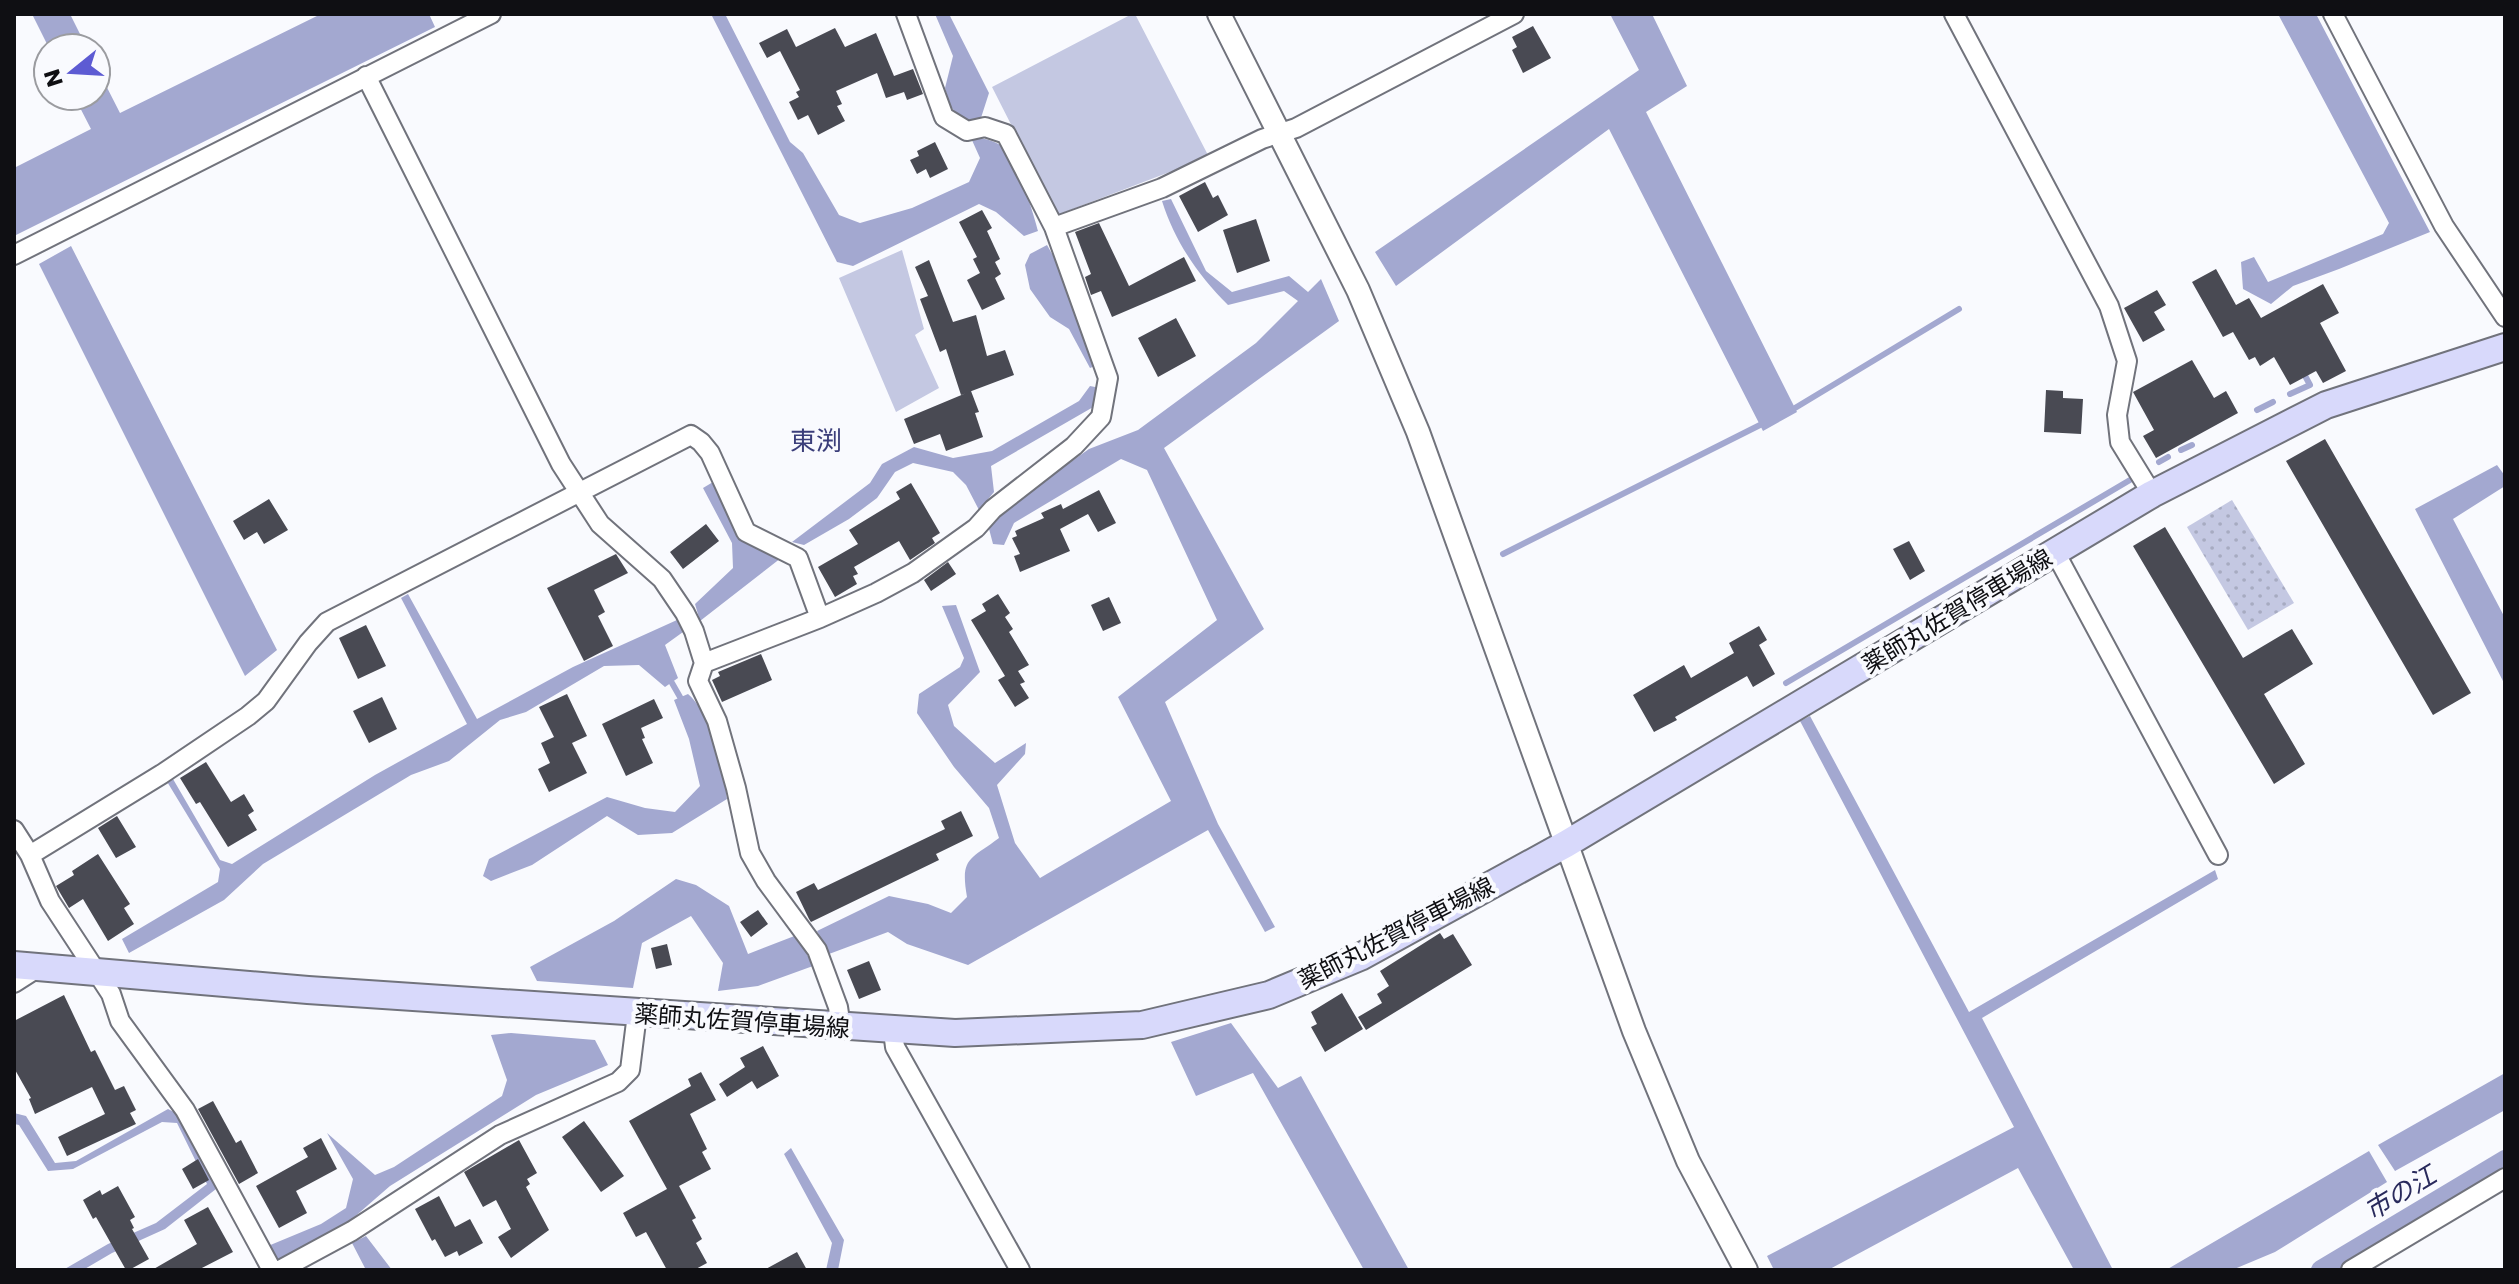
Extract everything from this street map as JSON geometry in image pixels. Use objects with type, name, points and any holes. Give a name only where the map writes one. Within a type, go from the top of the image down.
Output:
[{"type":"main road","name":"薬師丸佐賀停車場線","points":[[26,966],[637,1014],[955,1033],[1142,1025],[1269,995],[1360,957],[1566,844],[2152,494],[2326,405],[2505,347]]},
{"type":"street","points":[[447,14],[456,32]]},
{"type":"street","points":[[14,255],[491,14]]},
{"type":"street","points":[[704,663],[820,618],[913,573],[976,528],[987,515],[1074,446],[1101,417],[1108,378],[1054,227],[1006,134],[976,129],[944,117],[906,14]]},
{"type":"street","points":[[1219,14],[1358,290],[1418,432],[1634,1031],[1688,1161],[1746,1270]]},
{"type":"street","points":[[1054,227],[1162,188],[1262,139],[1296,128],[1514,14]]},
{"type":"street","points":[[1954,14],[2109,306],[2127,361],[2117,415],[2120,442],[2152,494]]},
{"type":"street","points":[[2333,14],[2444,226],[2505,317]]},
{"type":"street","points":[[366,76],[561,464],[600,524],[662,579],[694,631],[704,663],[698,681],[717,721],[750,853],[766,881],[814,946],[838,1007],[841,1027]]},
{"type":"street","points":[[30,855],[162,774],[248,716],[266,701],[327,622],[691,435],[710,453],[746,532],[798,558],[820,618]]},
{"type":"street","points":[[2055,552],[2218,855]]},
{"type":"street","points":[[14,830],[30,855],[50,901],[111,994],[120,1021],[185,1110],[272,1270]]},
{"type":"street","points":[[14,983],[26,966]]},
{"type":"street","points":[[285,1267],[352,1231],[500,1135],[618,1082],[630,1070],[637,1014]]},
{"type":"street","points":[[893,1031],[895,1047],[1020,1270]]},
{"type":"street","points":[[2351,1270],[2505,1178]]},
{"type":"shaded area","points":[[32,14],[70,14],[79,32],[41,32]]},
{"type":"shaded area","points":[[321,14],[429,14],[435,27],[14,236],[14,168],[91,129],[82,112],[112,112],[112,97],[120,113]]},
{"type":"shaded area","points":[[711,14],[725,14],[790,142],[803,153],[839,215],[860,223],[912,208],[969,182],[980,158],[971,138],[980,138],[998,144],[1010,154],[1038,231],[1024,236],[996,212],[979,204],[853,266],[837,262]]},
{"type":"shaded area","points":[[935,14],[949,14],[989,93],[979,124],[968,126],[950,106],[945,88],[953,56]]},
{"type":"shaded area","points":[[1135,14],[1209,157],[1057,215],[992,87]]},
{"type":"shaded area","points":[[1610,14],[1652,14],[1687,86],[1646,112],[1797,412],[1763,431],[1609,129],[1396,286],[1375,252],[1639,70]]},
{"type":"shaded area","points":[[2278,14],[2316,14],[2430,232],[2293,286],[2271,304],[2243,289],[2241,262],[2254,257],[2268,282],[2383,234],[2389,223]]},
{"type":"shaded area","points":[[1171,199],[1206,271],[1232,292],[1289,276],[1308,292],[1321,279],[1339,321],[1164,448],[1264,629],[1165,702],[1218,824],[1275,927],[1265,932],[1208,830],[968,965],[907,944],[888,932],[829,954],[817,931],[889,896],[928,904],[951,913],[967,897],[966,867],[974,856],[999,838],[989,808],[954,767],[917,713],[919,694],[960,667],[964,658],[942,606],[956,605],[980,672],[948,705],[954,726],[995,763],[1026,743],[1025,754],[997,785],[1015,843],[1040,878],[1171,801],[1118,697],[1217,620],[1147,470],[1121,459],[1014,523],[1004,545],[993,544],[988,525],[1007,507],[1089,449],[1138,430],[1256,343],[1298,301],[1284,291],[1228,305],[1197,270],[1181,244],[1162,201]]},
{"type":"shaded area","points":[[1047,245],[1076,296],[1095,366],[1090,368],[1069,329],[1050,317],[1030,289],[1025,265],[1030,254]]},
{"type":"shaded area","points":[[71,246],[277,650],[245,676],[39,264]]},
{"type":"shaded area","points":[[902,250],[924,329],[915,335],[939,388],[896,412],[839,278]]},
{"type":"shaded area","points":[[1090,386],[1100,388],[1095,406],[991,466],[994,492],[979,510],[966,485],[953,472],[913,463],[895,472],[877,498],[849,519],[804,545],[792,542],[870,483],[882,464],[914,447],[953,458],[992,451],[1079,401]]},
{"type":"shaded area","points":[[2497,465],[2505,476],[2505,486],[2453,519],[2505,618],[2505,685],[2415,509]]},
{"type":"shaded area","points":[[713,482],[742,539],[781,558],[700,621],[695,604],[733,568],[732,543],[703,488]]},
{"type":"shaded area","points":[[2232,500],[2294,603],[2248,630],[2187,527]]},
{"type":"shaded area","points":[[408,594],[477,719],[573,667],[677,620],[683,632],[665,645],[678,678],[665,687],[639,665],[604,666],[526,712],[500,720],[449,761],[411,775],[263,864],[224,900],[129,953],[122,939],[218,882],[220,869],[166,780],[173,779],[220,860],[232,864],[375,775],[467,724],[401,598]]},
{"type":"shaded area","points":[[688,694],[710,728],[720,757],[727,799],[672,833],[638,835],[607,816],[532,865],[491,881],[483,876],[489,859],[607,797],[645,808],[675,812],[700,786],[689,739],[674,700]]},
{"type":"shaded area","points":[[1810,716],[1969,1012],[2215,870],[2218,879],[1982,1018],[2113,1270],[2074,1270],[2018,1168],[1828,1270],[1774,1270],[1767,1256],[2014,1127],[1800,721]]},
{"type":"shaded area","points":[[676,879],[696,885],[729,906],[748,954],[797,935],[813,966],[758,986],[718,991],[723,963],[691,916],[642,943],[633,988],[537,981],[530,967],[614,921]]},
{"type":"shaded area","points":[[1231,1023],[1278,1088],[1301,1076],[1409,1270],[1364,1270],[1253,1073],[1196,1096],[1171,1042]]},
{"type":"shaded area","points":[[511,1033],[595,1040],[608,1065],[536,1095],[390,1186],[352,1219],[274,1263],[268,1246],[321,1224],[346,1208],[353,1179],[327,1133],[375,1175],[394,1167],[502,1096],[507,1080],[491,1035]]},
{"type":"shaded area","points":[[2505,1073],[2505,1110],[2395,1171],[2378,1145]]},
{"type":"shaded area","points":[[168,1109],[178,1114],[216,1189],[165,1229],[83,1270],[63,1270],[108,1244],[156,1223],[207,1184],[177,1123],[162,1122],[73,1169],[48,1171],[19,1125],[14,1124],[14,1113],[26,1116],[55,1163],[76,1161]]},
{"type":"shaded area","points":[[791,1148],[844,1240],[838,1270],[826,1270],[832,1243],[784,1154]]},
{"type":"shaded area","points":[[2369,1151],[2387,1182],[2275,1252],[2232,1270],[2166,1270]]},
{"type":"shaded area","points":[[366,1236],[392,1270],[366,1270],[352,1243]]},
{"type":"building","points":[[1533,26],[1551,58],[1523,73],[1512,50],[1517,47],[1512,37]]},
{"type":"building","points":[[835,28],[845,47],[876,33],[894,76],[913,69],[923,94],[907,100],[904,92],[886,98],[877,73],[836,91],[842,104],[837,106],[845,121],[818,135],[808,115],[798,120],[789,102],[799,97],[796,92],[800,90],[780,51],[767,58],[759,43],[787,29],[796,47]]},
{"type":"building","points":[[935,142],[948,169],[930,178],[926,169],[917,174],[910,160],[919,156],[917,151]]},
{"type":"building","points":[[1205,182],[1213,198],[1218,195],[1228,215],[1198,232],[1179,196]]},
{"type":"building","points":[[982,210],[992,228],[987,231],[1000,259],[995,262],[1001,274],[995,278],[1005,299],[982,310],[967,280],[980,273],[973,259],[977,257],[959,222]]},
{"type":"building","points":[[1256,219],[1270,261],[1237,273],[1223,230]]},
{"type":"building","points":[[1099,223],[1129,286],[1184,257],[1196,281],[1112,317],[1101,291],[1091,295],[1085,277],[1091,274],[1075,232]]},
{"type":"building","points":[[929,260],[953,322],[976,315],[987,356],[1005,350],[1014,375],[961,395],[946,349],[940,352],[920,299],[928,296],[915,267]]},
{"type":"building","points":[[2216,269],[2236,305],[2249,298],[2261,318],[2323,284],[2339,313],[2320,323],[2346,371],[2323,383],[2316,371],[2290,385],[2274,357],[2260,366],[2255,357],[2249,360],[2233,332],[2223,337],[2192,282]]},
{"type":"building","points":[[2157,290],[2166,305],[2154,312],[2165,330],[2143,342],[2124,308]]},
{"type":"building","points":[[1176,318],[1196,356],[1158,377],[1138,338]]},
{"type":"building","points":[[2192,360],[2214,398],[2226,391],[2238,413],[2156,458],[2143,436],[2154,430],[2133,392]]},
{"type":"building","points":[[2046,390],[2063,391],[2063,398],[2083,399],[2081,434],[2044,432]]},
{"type":"building","points":[[971,391],[979,412],[975,413],[983,437],[946,451],[940,434],[914,444],[904,419]]},
{"type":"building","points":[[2325,439],[2471,693],[2433,715],[2286,461]]},
{"type":"building","points":[[911,483],[940,533],[932,538],[935,543],[910,560],[899,541],[854,567],[858,574],[853,576],[857,584],[835,597],[818,567],[858,544],[849,530],[900,499],[896,492]]},
{"type":"building","points":[[1099,490],[1116,523],[1098,532],[1088,514],[1060,529],[1070,551],[1020,572],[1014,556],[1020,554],[1012,538],[1017,536],[1015,531],[1044,518],[1041,513],[1061,504],[1063,509]]},
{"type":"building","points":[[269,499],[288,530],[264,544],[257,532],[244,540],[233,521]]},
{"type":"building","points":[[706,524],[719,541],[683,569],[670,552]]},
{"type":"building","points":[[2165,527],[2243,658],[2292,629],[2313,664],[2264,694],[2305,764],[2274,784],[2133,546]]},
{"type":"building","points":[[1909,541],[1925,571],[1910,580],[1893,549]]},
{"type":"building","points":[[616,554],[628,573],[594,590],[605,612],[598,616],[613,646],[584,661],[547,588]]},
{"type":"building","points":[[948,562],[956,574],[931,591],[924,580]]},
{"type":"building","points":[[998,594],[1010,613],[1005,617],[1013,629],[1009,632],[1029,665],[1018,671],[1025,682],[1020,684],[1029,698],[1015,707],[998,680],[1005,676],[971,620],[986,611],[982,604]]},
{"type":"building","points":[[1109,597],[1121,623],[1103,631],[1091,605]]},
{"type":"building","points":[[366,625],[386,666],[358,679],[339,638]]},
{"type":"building","points":[[1759,626],[1767,640],[1759,645],[1775,674],[1753,687],[1747,676],[1654,732],[1633,695],[1684,665],[1691,678],[1734,653],[1729,643]]},
{"type":"building","points":[[761,654],[772,680],[722,702],[712,680],[720,676],[718,672]]},
{"type":"building","points":[[567,694],[587,736],[572,743],[587,773],[549,792],[538,769],[550,763],[541,743],[554,737],[539,707]]},
{"type":"building","points":[[382,697],[397,729],[369,743],[353,711]]},
{"type":"building","points":[[654,699],[663,718],[641,728],[645,738],[642,739],[653,763],[626,776],[602,724]]},
{"type":"building","points":[[206,762],[231,802],[244,794],[254,811],[248,815],[257,830],[228,847],[200,802],[196,804],[180,778]]},
{"type":"building","points":[[961,811],[973,836],[936,854],[939,860],[811,922],[796,892],[814,883],[818,890],[945,829],[941,821]]},
{"type":"building","points":[[117,816],[136,847],[116,858],[98,828]]},
{"type":"building","points":[[98,854],[130,904],[124,908],[134,924],[108,941],[83,899],[69,908],[56,886]]},
{"type":"building","points":[[758,910],[768,924],[751,937],[740,922]]},
{"type":"building","points":[[1440,933],[1444,939],[1453,934],[1472,965],[1366,1030],[1358,1017],[1382,1003],[1377,994],[1389,986],[1380,971]]},
{"type":"building","points":[[667,944],[672,965],[656,969],[651,948]]},
{"type":"building","points":[[869,961],[881,990],[859,999],[847,970]]},
{"type":"building","points":[[1342,993],[1363,1029],[1325,1052],[1311,1027],[1317,1024],[1311,1012]]},
{"type":"building","points":[[64,995],[91,1052],[95,1050],[115,1090],[124,1086],[136,1110],[130,1113],[136,1124],[67,1156],[58,1137],[105,1114],[92,1087],[35,1114],[31,1098],[14,1068],[14,1021]]},
{"type":"building","points":[[763,1046],[779,1076],[757,1089],[752,1081],[727,1097],[719,1084],[745,1067],[740,1058]]},
{"type":"building","points":[[701,1072],[716,1100],[690,1114],[707,1149],[702,1152],[711,1169],[679,1186],[696,1218],[692,1220],[702,1239],[696,1243],[707,1263],[694,1270],[667,1270],[646,1232],[636,1237],[623,1213],[667,1189],[629,1121],[691,1086],[688,1079]]},
{"type":"building","points":[[213,1101],[236,1143],[241,1140],[258,1173],[239,1184],[198,1109]]},
{"type":"building","points":[[584,1121],[624,1176],[601,1192],[562,1137]]},
{"type":"building","points":[[321,1138],[337,1169],[296,1191],[307,1213],[279,1228],[256,1186],[308,1157],[303,1148]]},
{"type":"building","points":[[519,1140],[537,1173],[527,1179],[530,1184],[526,1187],[549,1230],[511,1258],[498,1237],[511,1229],[496,1200],[483,1207],[464,1172]]},
{"type":"building","points":[[198,1159],[209,1180],[193,1189],[182,1169]]},
{"type":"building","points":[[118,1186],[135,1217],[130,1220],[132,1229],[149,1259],[129,1270],[126,1270],[83,1200],[100,1190],[102,1195]]},
{"type":"building","points":[[439,1196],[455,1227],[470,1219],[483,1243],[459,1256],[457,1251],[445,1257],[435,1239],[432,1241],[415,1209]]},
{"type":"building","points":[[208,1207],[233,1252],[198,1270],[152,1270],[197,1244],[184,1220]]},
{"type":"building","points":[[797,1252],[807,1270],[764,1270]]},
{"type":"waterway","points":[[1795,408],[1959,309]]},
{"type":"waterway","points":[[2290,394],[2310,385],[2303,372]]},
{"type":"waterway","points":[[2257,410],[2273,402]]},
{"type":"waterway","points":[[1503,554],[1760,425]]},
{"type":"waterway","points":[[2181,450],[2192,445]]},
{"type":"waterway","points":[[2159,462],[2168,457]]},
{"type":"waterway","points":[[1786,683],[2130,480]]},
{"type":"waterway","points":[[672,683],[680,697]]},
{"type":"waterway","points":[[806,952],[822,941]]},
{"type":"waterway","name":"市の江","points":[[2321,1270],[2505,1160]]},
{"type":"district","name":"東渕","points":[[816,441]]}]
